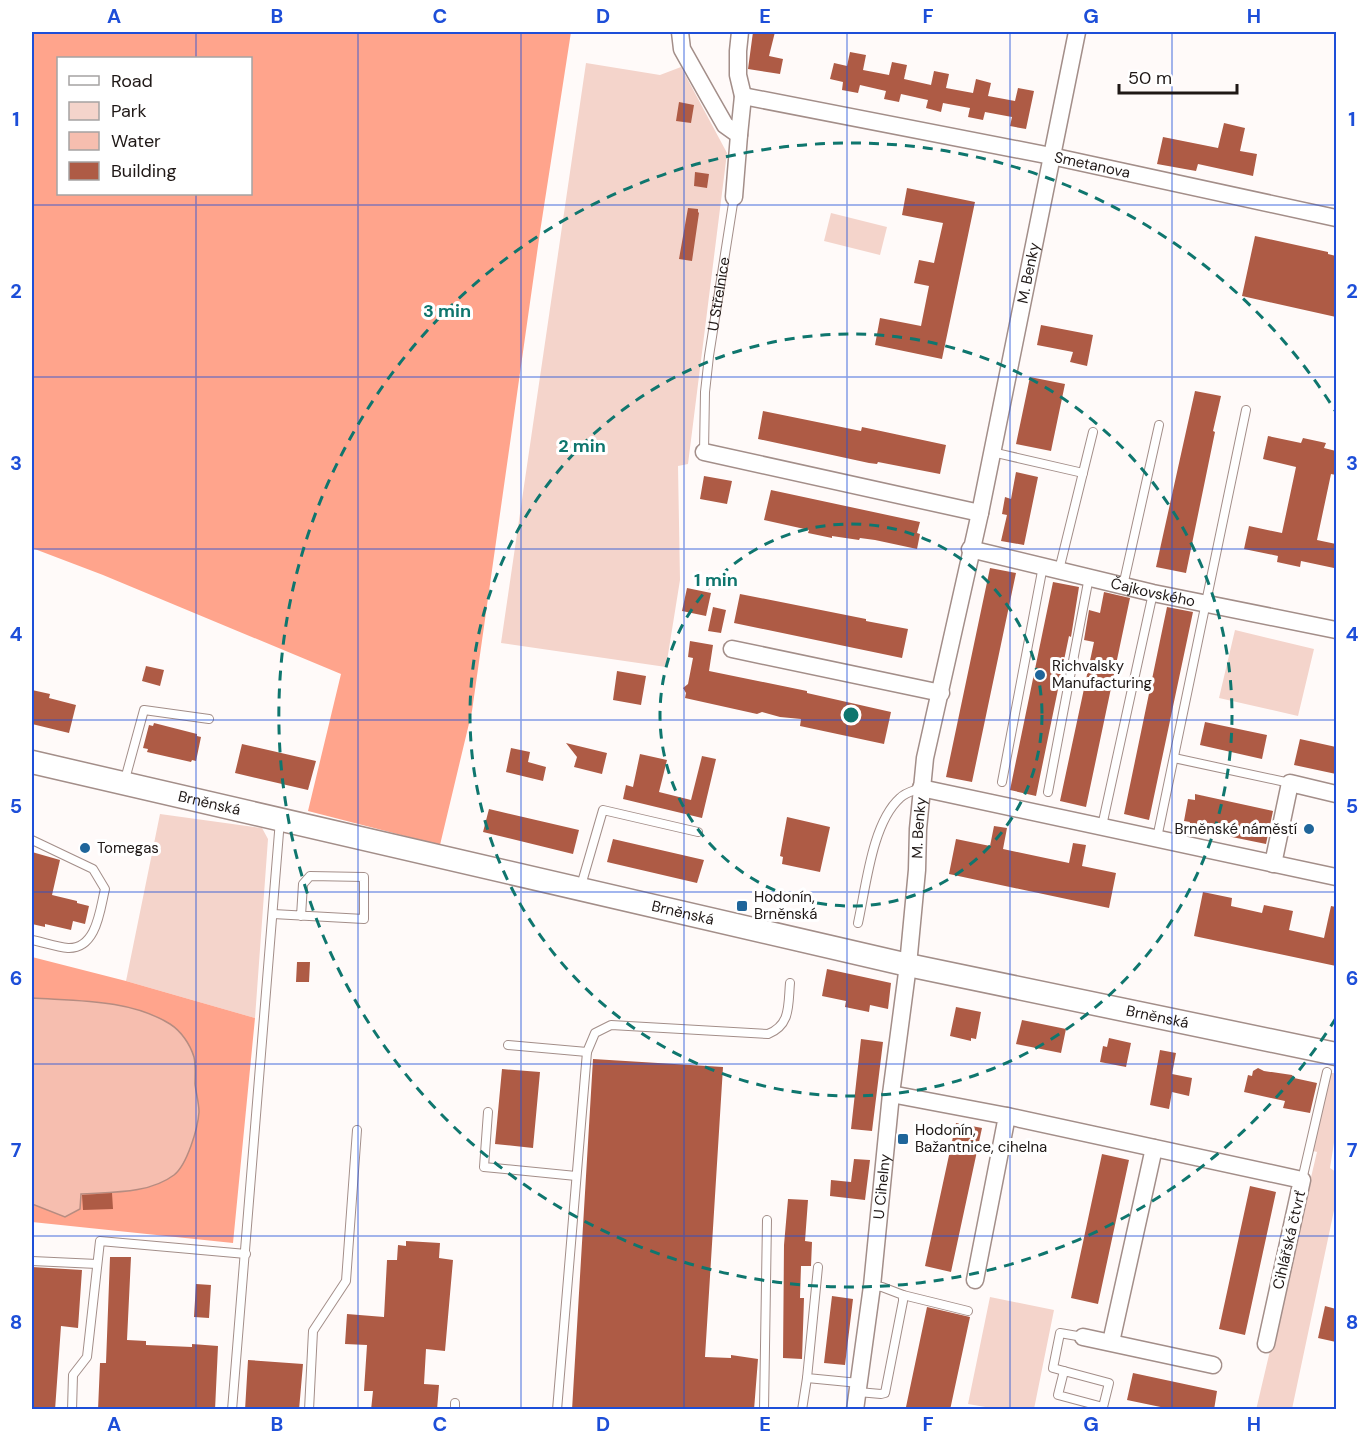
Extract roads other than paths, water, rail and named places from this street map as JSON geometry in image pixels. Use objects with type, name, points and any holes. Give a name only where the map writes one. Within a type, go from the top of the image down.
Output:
[{"type":"main road","name":"Brněnská","points":[[32,762],[1332,1063]]},
{"type":"street","points":[[680,32],[682,49],[725,125],[739,135]]},
{"type":"street","name":"U Střelnice","points":[[734,197],[743,96],[738,75],[740,32]]},
{"type":"street","name":"M. Benky","points":[[908,965],[925,758],[941,693],[970,549],[980,513],[1077,32]]},
{"type":"street","name":"Smetanova","points":[[743,96],[1051,156],[1336,218]]},
{"type":"street","points":[[704,452],[980,513]]},
{"type":"street","name":"Čajkovského","points":[[970,549],[1153,593],[1336,630]]},
{"type":"street","points":[[732,649],[941,693]]},
{"type":"street","points":[[1273,864],[1290,783],[1336,794]]},
{"type":"street","points":[[921,789],[1336,877]]},
{"type":"street","name":"U Cihelny","points":[[855,1410],[872,1286],[891,1094],[908,965]]},
{"type":"street","name":"Cihlářská čtvrť","points":[[891,1094],[1007,1116],[1302,1180],[1266,1344]]},
{"type":"street","points":[[975,1280],[1007,1116]]},
{"type":"street","points":[[1111,1342],[1154,1148]]},
{"type":"street","points":[[1083,1337],[1213,1365]]},
{"type":"lane","name":"U Střelnice","points":[[704,452],[705,392],[709,356],[734,197]]},
{"type":"lane","points":[[1158,838],[1246,410]]},
{"type":"lane","points":[[1123,586],[1159,425]]},
{"type":"lane","points":[[1002,782],[1051,568],[1083,473],[1093,432]]},
{"type":"lane","points":[[992,452],[1083,473]]},
{"type":"lane","points":[[1048,792],[1089,578]]},
{"type":"lane","points":[[1102,826],[1153,593]]},
{"type":"lane","points":[[124,784],[144,710],[208,719]]},
{"type":"lane","points":[[1174,758],[1290,783]]},
{"type":"lane","points":[[858,923],[878,829],[899,798],[921,789]]},
{"type":"lane","points":[[580,889],[603,810],[698,832]]},
{"type":"lane","points":[[232,1410],[280,820]]},
{"type":"lane","points":[[32,840],[93,869],[105,890],[94,932],[85,942],[70,948],[32,940]]},
{"type":"lane","points":[[273,914],[364,920],[363,877],[310,876],[303,884],[301,915]]},
{"type":"lane","points":[[557,1410],[587,1052],[595,1033],[611,1025],[768,1034],[779,1030],[787,1017],[790,983]]},
{"type":"lane","points":[[508,1045],[587,1052]]},
{"type":"lane","points":[[1302,1180],[1332,1063]]},
{"type":"lane","points":[[488,1112],[484,1167],[576,1176]]},
{"type":"lane","points":[[309,1410],[313,1331],[346,1281],[357,1130]]},
{"type":"lane","points":[[764,1410],[767,1221]]},
{"type":"lane","points":[[72,1410],[73,1375],[87,1357],[100,1241],[246,1254]]},
{"type":"lane","points":[[32,1261],[97,1264]]},
{"type":"lane","points":[[802,1410],[818,1266]]},
{"type":"lane","points":[[872,1286],[968,1311]]},
{"type":"lane","points":[[807,1378],[885,1393],[903,1295]]},
{"type":"lane","points":[[1064,1371],[1058,1395],[1103,1407],[1109,1383],[1053,1368],[1060,1333],[1083,1337]]},
{"type":"water","points":[[32,998],[103,1003],[138,1010],[170,1024],[181,1034],[194,1057],[199,1112],[191,1146],[174,1175],[153,1186],[141,1189],[81,1194],[80,1209],[65,1217],[32,1204]]},
{"type":"place","name":"Richvalsky Manufacturing","points":[[1040,675]]},
{"type":"place","name":"Brněnské náměstí","points":[[1309,829]]},
{"type":"place","name":"Tomegas","points":[[85,848]]},
{"type":"place","name":"Hodonín, Brněnská","points":[[742,906]]},
{"type":"place","name":"Hodonín, Bažantnice, cihelna","points":[[903,1139]]}]
